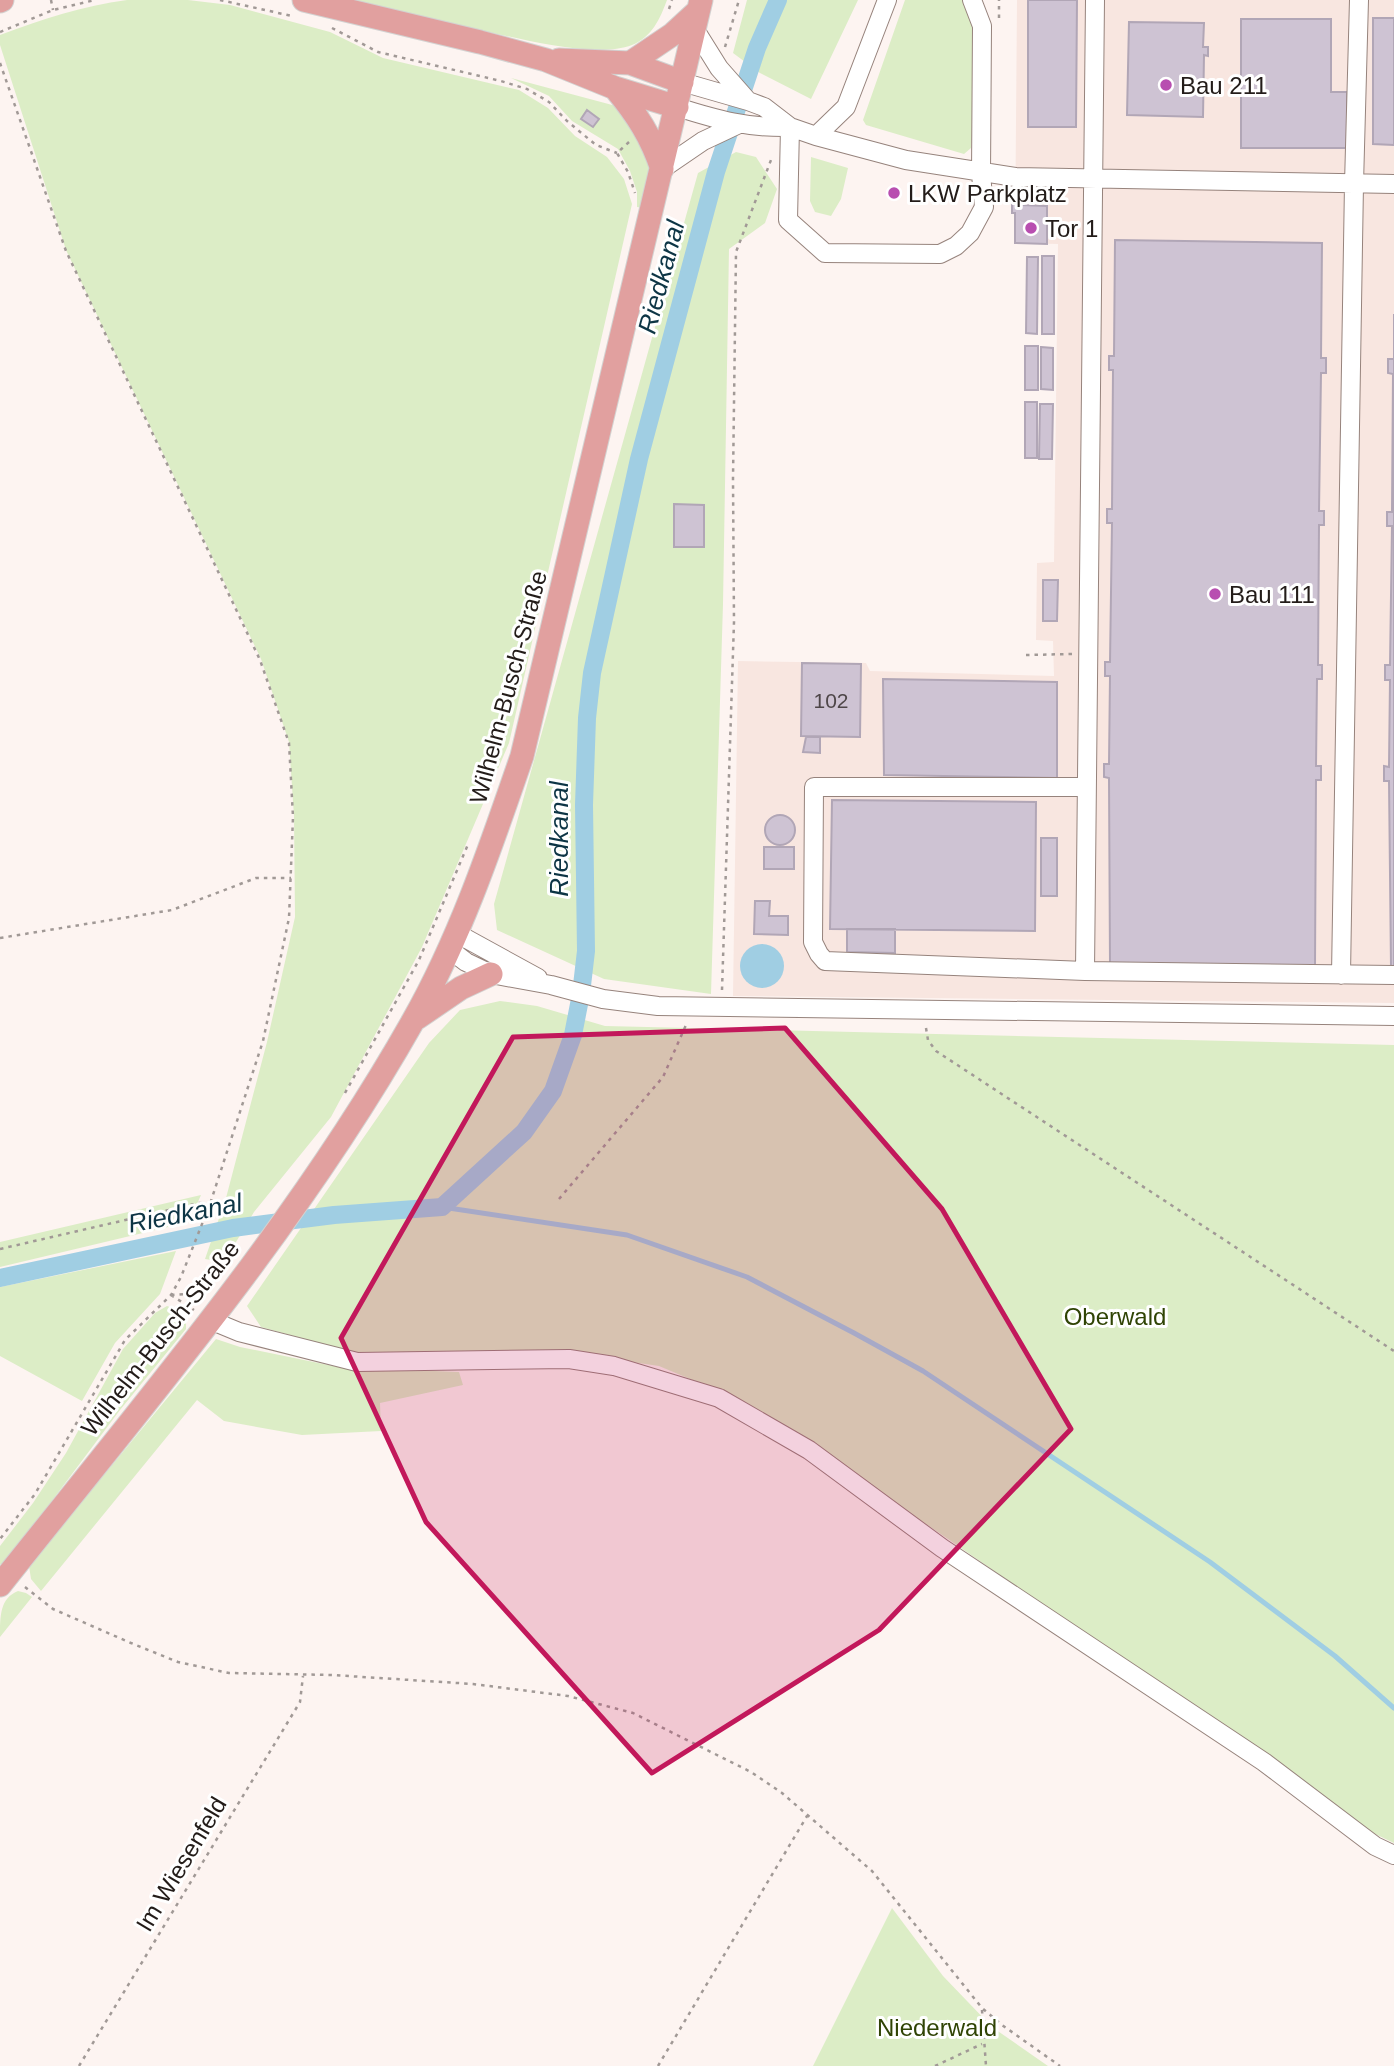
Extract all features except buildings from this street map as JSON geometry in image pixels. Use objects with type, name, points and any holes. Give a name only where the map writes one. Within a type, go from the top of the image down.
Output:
[{"type":"main road","points":[[300,9],[546,60],[615,88],[677,107]]},
{"type":"main road","points":[[630,63],[673,34],[698,13]]},
{"type":"main road","name":"Wilhelm-Busch-Straße","points":[[4,1579],[209,1320],[295,1204],[355,1116],[414,1019],[453,941],[491,846],[522,756],[698,13]]},
{"type":"main road","points":[[546,60],[630,63],[682,82]]},
{"type":"main road","points":[[615,88],[644,126],[662,169]]},
{"type":"main road","points":[[414,1019],[461,988],[491,974]]},
{"type":"street","points":[[816,136],[846,107],[887,0]]},
{"type":"street","points":[[790,127],[788,220],[825,253],[940,254],[957,246],[970,233],[984,208],[981,174],[982,26],[972,0]]},
{"type":"street","points":[[1085,971],[1096,0]]},
{"type":"street","points":[[1341,975],[1359,0]]},
{"type":"street","points":[[698,13],[714,61],[744,97],[790,127],[906,160],[981,174],[1015,177],[1394,184]]},
{"type":"street","points":[[682,82],[744,97]]},
{"type":"street","points":[[677,107],[727,126],[790,127]]},
{"type":"street","points":[[662,169],[727,126]]},
{"type":"street","points":[[1086,787],[814,787],[813,942],[819,954],[825,961],[1085,971],[1394,975]]},
{"type":"street","points":[[453,941],[551,985]]},
{"type":"street","points":[[453,941],[466,962],[491,974],[551,985],[603,999],[658,1006],[1394,1016]]},
{"type":"street","points":[[209,1320],[263,1339],[357,1362],[569,1359],[614,1366],[719,1398],[809,1450],[942,1548],[1264,1762],[1375,1846],[1394,1855]]},
{"type":"path","points":[[51,0],[53,10]]},
{"type":"path","points":[[0,33],[53,10],[95,0]]},
{"type":"path","points":[[220,0],[300,9]]},
{"type":"path","points":[[323,23],[378,52],[527,89],[549,102],[596,145],[617,153],[628,172],[635,202]]},
{"type":"path","points":[[0,63],[66,251],[260,660],[289,743],[293,817],[289,918],[263,1041],[210,1204],[191,1252],[171,1295],[125,1340],[34,1494],[0,1539]]},
{"type":"path","points":[[617,153],[644,126]]},
{"type":"path","points":[[721,1008],[734,622],[736,252],[771,159]]},
{"type":"path","points":[[1026,655],[1087,654]]},
{"type":"path","points":[[345,1093],[419,960],[473,833]]},
{"type":"path","points":[[0,938],[172,910],[256,878],[291,878]]},
{"type":"path","points":[[927,1011],[928,1040],[936,1051],[1394,1351]]},
{"type":"path","points":[[559,1199],[663,1077],[686,1025]]},
{"type":"path","points":[[0,1249],[199,1203],[210,1204]]},
{"type":"path","points":[[171,1295],[186,1294],[220,1278]]},
{"type":"path","points":[[171,1295],[209,1320]]},
{"type":"path","points":[[4,1579],[53,1609],[178,1662],[229,1673],[332,1675],[473,1684],[568,1696],[633,1713],[751,1772],[782,1793],[872,1871],[982,2008],[1060,2066]]},
{"type":"path","name":"Im Wiesenfeld","points":[[79,2066],[300,1702],[303,1676]]},
{"type":"path","points":[[658,2066],[807,1815]]},
{"type":"path","points":[[982,2008],[985,2066]]},
{"type":"path","points":[[935,2066],[984,2043]]},
{"type":"highlighted area","points":[[785,1028],[942,1209],[1071,1429],[879,1630],[652,1773],[426,1522],[341,1338],[513,1037]]},
{"type":"shaded area","points":[[1017,0],[1394,0],[1394,1003],[733,996],[738,661],[866,663],[870,671],[1054,676],[1053,641],[1036,640],[1037,563],[1054,562],[1058,244],[1015,243]]},
{"type":"green space","points":[[127,0],[188,0],[230,5],[330,32],[383,58],[519,90],[548,108],[575,136],[607,157],[624,179],[632,204],[509,743],[422,947],[331,1117],[254,1212],[224,1262],[205,1259],[226,1198],[267,1042],[295,917],[294,816],[289,742],[261,659],[66,250],[0,45],[0,35],[47,18]]},
{"type":"green space","points":[[347,0],[667,0],[650,32],[639,42],[617,49],[599,50],[538,43]]},
{"type":"green space","points":[[747,0],[858,0],[811,99],[760,73],[733,53]]},
{"type":"green space","points":[[905,0],[964,0],[973,23],[972,138],[971,148],[964,154],[866,125],[863,120]]},
{"type":"green space","points":[[511,78],[616,106],[642,132],[650,168],[642,208],[637,207],[637,192],[618,149],[572,121],[549,96]]},
{"type":"green space","points":[[736,152],[756,157],[777,189],[765,223],[729,249],[723,604],[711,994],[604,979],[497,930],[494,904],[698,173]]},
{"type":"green space","points":[[811,157],[848,168],[841,199],[831,216],[815,212],[810,201]]},
{"type":"green space","name":"Oberwald","points":[[500,1001],[537,1006],[605,1026],[1394,1045],[1394,1843],[1373,1833],[747,1403],[659,1366],[564,1352],[355,1353],[261,1327],[247,1306],[429,1043],[460,1010]]},
{"type":"green space","points":[[201,1195],[189,1222],[0,1267],[0,1242]]},
{"type":"green space","points":[[176,1251],[160,1294],[115,1343],[82,1401],[0,1356],[0,1287]]},
{"type":"green space","points":[[167,1306],[178,1310],[186,1318],[186,1329],[120,1410],[3,1566],[0,1564],[0,1546],[66,1453],[123,1349],[155,1313]]},
{"type":"green space","points":[[216,1339],[240,1347],[338,1367],[459,1372],[463,1385],[380,1403],[381,1431],[302,1435],[224,1421],[197,1400],[41,1591],[31,1579],[29,1566]]},
{"type":"green space","points":[[18,1591],[32,1597],[0,1637],[4,1603]]},
{"type":"green space","name":"Niederwald","points":[[892,1908],[943,1976],[992,2027],[1048,2066],[813,2066]]},
{"type":"water","points":[[762,944],[771,945],[778,950],[783,957],[783,975],[778,982],[771,987],[762,988],[753,987],[746,982],[741,975],[740,966],[741,957],[746,950],[753,945]]},
{"type":"waterway","name":"Riedkanal","points":[[0,1278],[233,1228],[334,1215],[442,1207],[524,1132],[553,1091],[573,1035],[586,951],[584,805],[587,718],[592,673],[639,459],[716,172],[757,48],[778,0]]},
{"type":"waterway","points":[[442,1207],[627,1235],[747,1277],[854,1333],[923,1371],[1210,1562],[1335,1656],[1394,1708]]},
{"type":"place","name":"Bau 211","points":[[1166,85]]},
{"type":"place","name":"LKW Parkplatz","points":[[894,193]]},
{"type":"place","name":"Tor 1","points":[[1031,228]]},
{"type":"place","name":"Bau 111","points":[[1215,594]]}]
